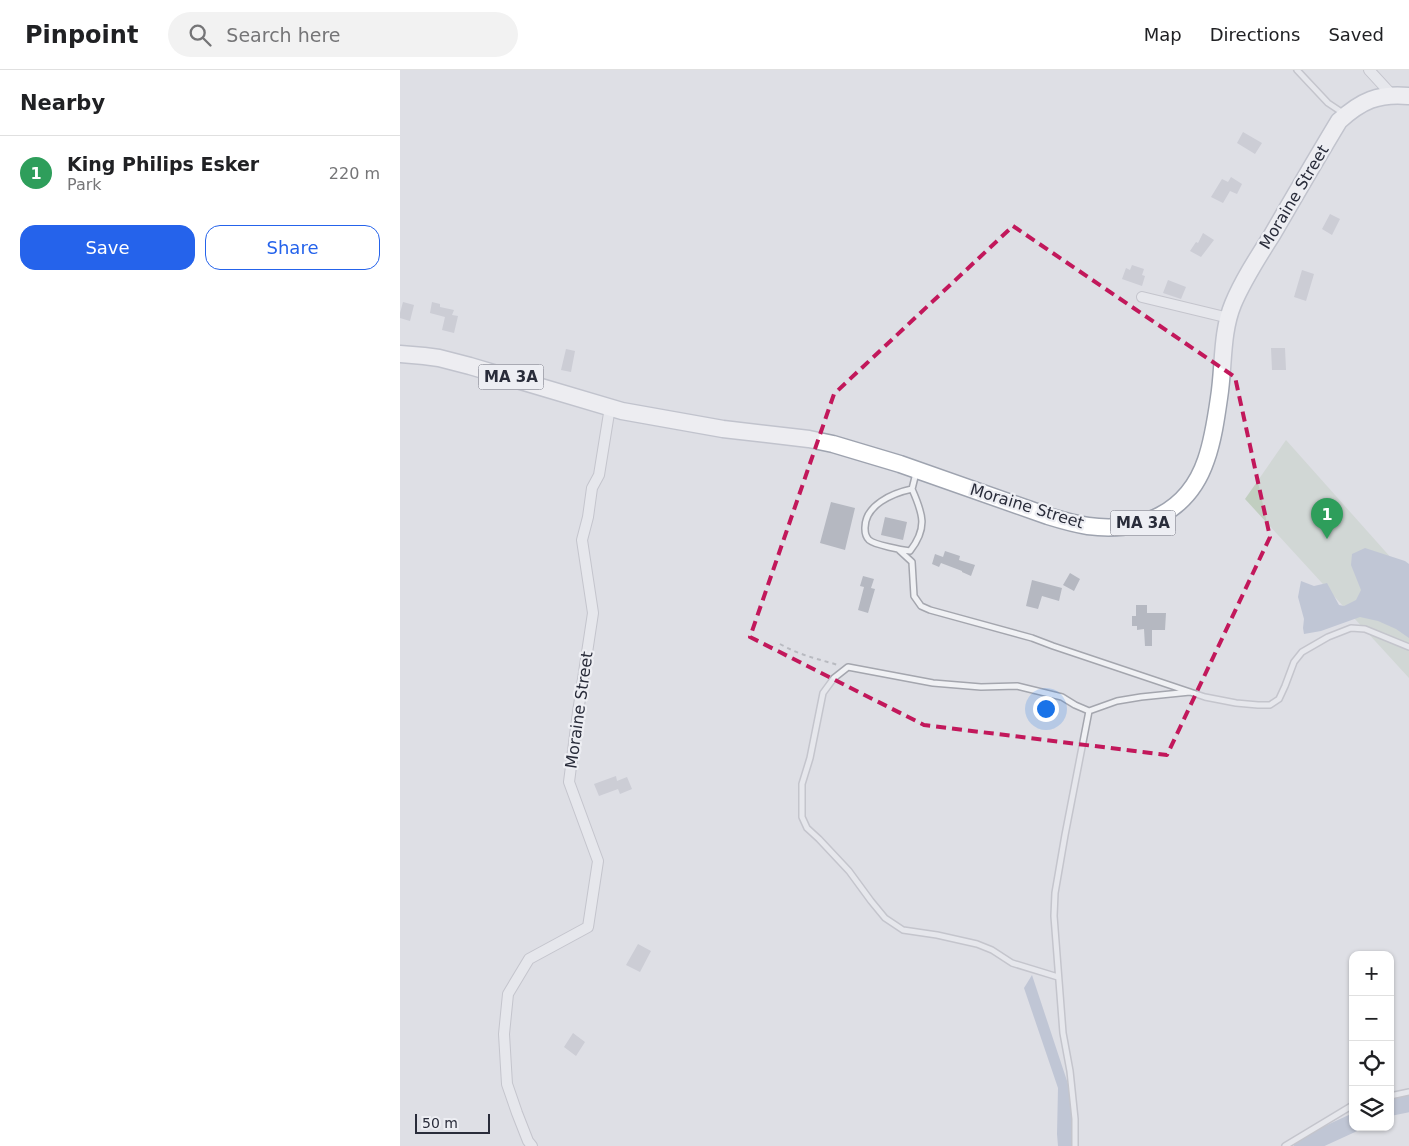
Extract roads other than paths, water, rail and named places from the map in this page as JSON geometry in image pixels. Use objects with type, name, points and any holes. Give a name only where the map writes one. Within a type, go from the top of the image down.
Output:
[{"type":"main road","name":"Moraine Street","points":[[614,408],[723,429],[809,439],[833,444],[917,470],[1048,516],[1088,526],[1126,526],[1150,521],[1163,515],[1183,500],[1200,475],[1206,462],[1216,421],[1223,354],[1233,305],[1249,272],[1339,121],[1362,103],[1381,96],[1409,96]]},
{"type":"main road","name":"MA 3A","points":[[400,354],[447,360],[614,408]]},
{"type":"street","points":[[1369,70],[1392,95]]},
{"type":"street","points":[[1142,297],[1229,318]]},
{"type":"street","name":"Moraine Street","points":[[532,1146],[516,1113],[507,1084],[504,1034],[508,994],[529,959],[588,927],[598,861],[569,782],[593,613],[582,540],[588,517],[592,488],[599,475],[614,408]]},
{"type":"lane","points":[[1297,70],[1328,102],[1346,115]]},
{"type":"lane","points":[[912,489],[891,495],[871,510],[865,526],[866,535],[870,540],[910,552],[917,543],[923,527],[922,511],[912,489],[917,470]]},
{"type":"lane","points":[[899,550],[912,562],[914,596],[921,606],[1032,638],[1205,697],[1236,703],[1270,704],[1279,699],[1286,686],[1294,662],[1302,652],[1328,637],[1351,628],[1365,628],[1409,647]]},
{"type":"lane","points":[[1058,977],[1012,963],[992,950],[977,944],[903,930],[885,918],[849,871],[807,828],[802,817],[802,784],[810,758],[823,693],[834,678],[848,667],[933,683],[981,687],[1017,686],[1062,697],[1089,711],[1118,701],[1190,692]]},
{"type":"lane","points":[[1075,1146],[1075,1119],[1070,1071],[1063,1033],[1054,916],[1055,893],[1089,711]]},
{"type":"lane","points":[[1394,1095],[1409,1092]]},
{"type":"lane","points":[[1284,1146],[1349,1107]]},
{"type":"water","points":[[1365,548],[1409,564],[1409,638],[1396,629],[1378,621],[1360,617],[1321,631],[1304,634],[1304,619],[1298,597],[1301,581],[1314,586],[1327,583],[1339,605],[1344,606],[1356,600],[1361,590],[1351,565],[1352,554]]},
{"type":"water","points":[[1032,975],[1072,1096],[1075,1119],[1071,1146],[1058,1146],[1058,1088],[1024,988]]},
{"type":"waterway","points":[[1394,1106],[1409,1103]]},
{"type":"waterway","points":[[1303,1146],[1349,1125]]},
{"type":"place","name":"King Philips Esker","points":[[1327,539]]}]
